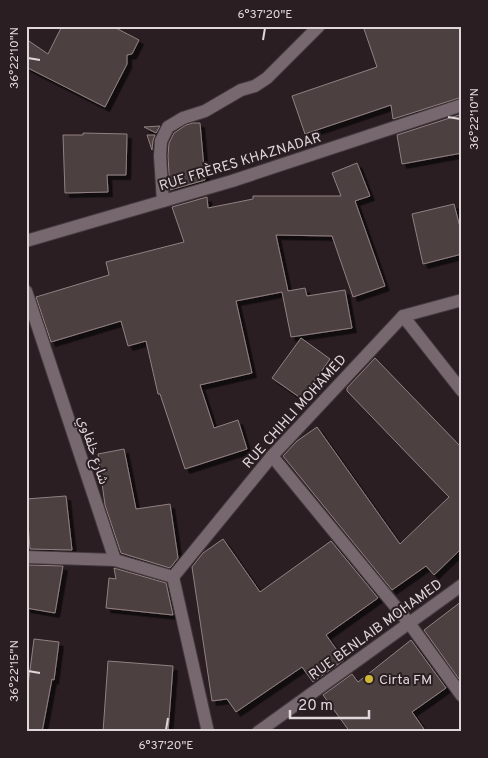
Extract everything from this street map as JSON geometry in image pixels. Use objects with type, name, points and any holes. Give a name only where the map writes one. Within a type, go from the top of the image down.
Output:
[{"type":"street","points":[[164,201],[160,156],[161,141],[168,127],[183,118],[205,111],[241,90],[254,86],[267,78],[319,26]]},
{"type":"street","name":"RUE FRÈRES KHAZNADAR","points":[[26,241],[232,181],[462,106]]},
{"type":"street","name":"شارع خلفاوي","points":[[26,292],[115,560]]},
{"type":"street","points":[[462,300],[403,316],[462,391]]},
{"type":"street","name":"RUE CHIHLI MOHAMED","points":[[173,577],[272,456],[403,316]]},
{"type":"street","points":[[272,456],[409,623],[462,696]]},
{"type":"street","points":[[26,557],[115,560],[173,577],[208,732]]},
{"type":"street","name":"RUE BENLAIB MOHAMED","points":[[258,732],[462,585]]},
{"type":"building","points":[[62,26],[112,26],[139,40],[132,54],[127,55],[127,64],[105,107],[26,67],[26,39],[48,54]]},
{"type":"building","points":[[363,26],[462,26],[462,97],[393,119],[391,105],[305,134],[292,96],[377,67]]},
{"type":"building","points":[[462,114],[462,153],[402,164],[397,135]]},
{"type":"building","points":[[193,123],[200,123],[205,180],[170,190],[169,143],[174,133]]},
{"type":"building","points":[[160,126],[156,133],[144,127]]},
{"type":"building","points":[[83,133],[127,134],[126,175],[107,175],[108,192],[65,193],[63,135],[83,135]]},
{"type":"building","points":[[147,135],[155,135],[152,150]]},
{"type":"building","points":[[357,163],[370,196],[355,201],[385,286],[353,297],[332,236],[276,235],[288,291],[305,288],[307,296],[345,290],[352,328],[291,337],[282,292],[236,301],[252,373],[200,385],[214,428],[238,420],[247,449],[185,469],[160,394],[158,394],[146,341],[128,346],[121,321],[51,342],[36,297],[109,275],[106,262],[184,242],[172,207],[207,197],[208,208],[253,199],[253,196],[341,196],[332,173]]},
{"type":"building","points":[[454,204],[462,235],[462,254],[423,264],[412,214]]},
{"type":"building","points":[[301,338],[330,359],[302,399],[272,378]]},
{"type":"building","points":[[375,358],[462,448],[462,548],[434,575],[426,566],[392,590],[283,456],[297,441],[317,427],[400,544],[449,497],[347,391],[347,388]]},
{"type":"building","points":[[124,449],[136,509],[170,504],[178,558],[170,568],[121,553],[105,505],[98,454]]},
{"type":"building","points":[[66,496],[72,550],[30,549],[26,499]]},
{"type":"building","points":[[223,539],[260,592],[331,541],[378,598],[326,635],[344,660],[313,682],[302,667],[236,712],[227,699],[212,701],[192,567],[203,553]]},
{"type":"building","points":[[28,565],[63,566],[55,613],[26,608],[26,574]]},
{"type":"building","points":[[114,568],[166,583],[173,615],[106,608],[109,578],[116,579]]},
{"type":"building","points":[[462,601],[462,677],[459,679],[424,630]]},
{"type":"building","points":[[34,639],[59,642],[54,680],[52,679],[42,732],[26,732],[26,701]]},
{"type":"building","points":[[411,640],[446,688],[412,712],[426,732],[350,732],[323,695],[352,674],[358,682]]},
{"type":"building","points":[[108,661],[173,666],[168,732],[103,732]]},
{"type":"place","name":"Cirta FM","points":[[369,679]]}]
